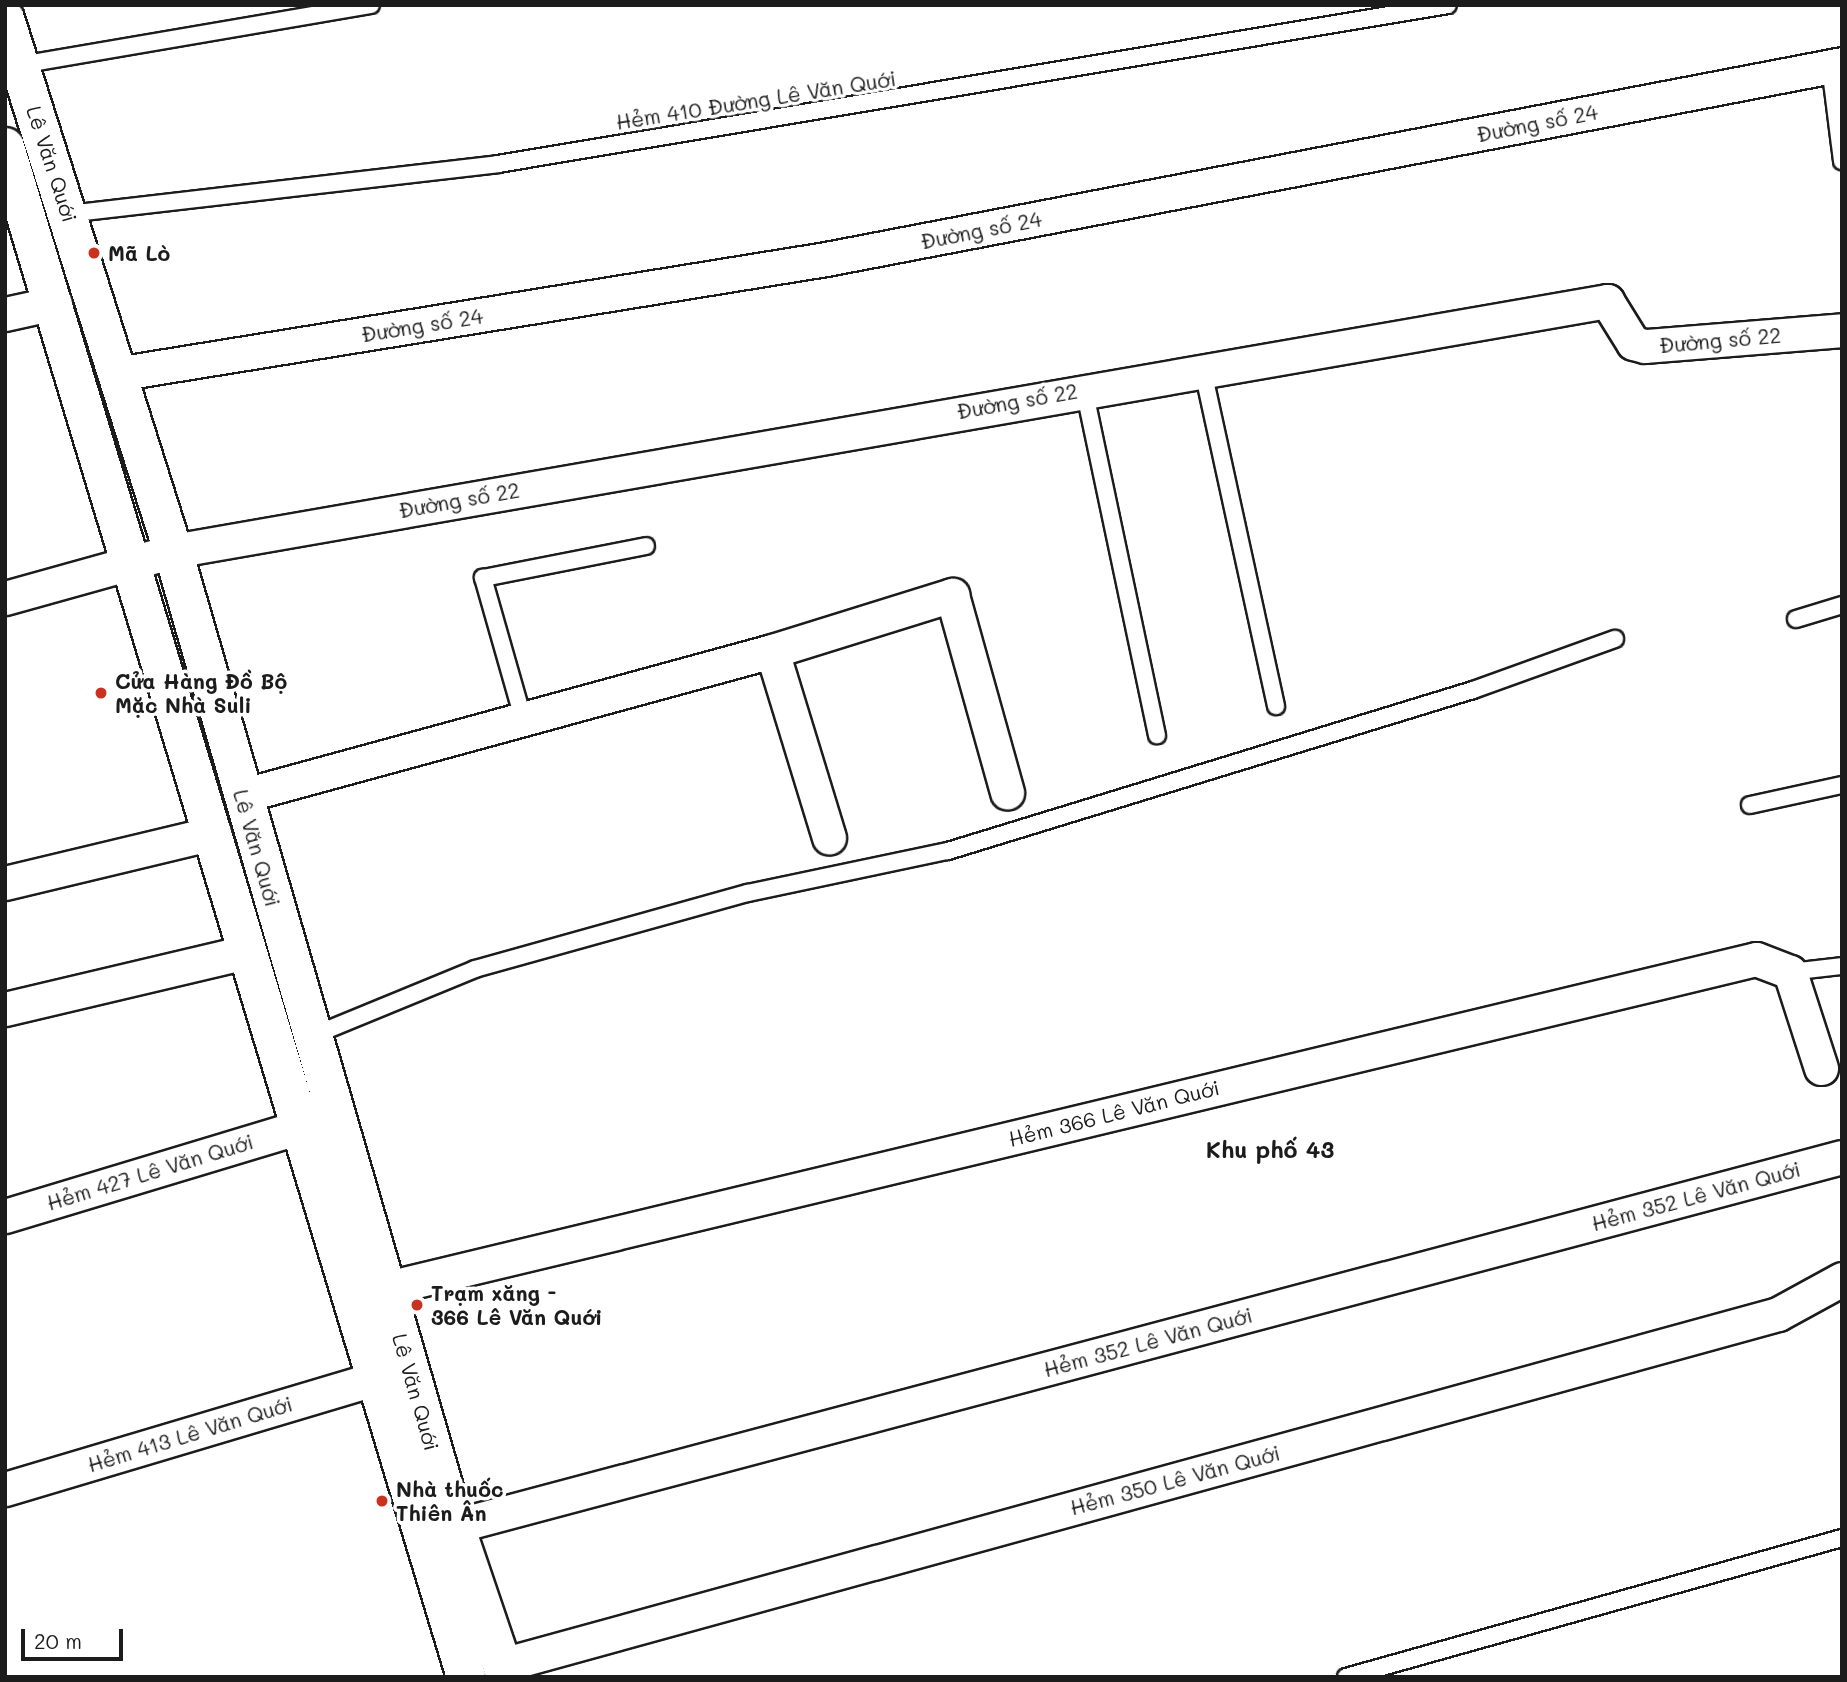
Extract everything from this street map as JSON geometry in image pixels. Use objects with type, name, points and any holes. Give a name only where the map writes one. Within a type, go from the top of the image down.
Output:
[{"type":"main road","name":"Lê Văn Quới","points":[[5,19],[173,551],[241,796],[455,1526],[504,1671]]},
{"type":"main road","name":"Lê Văn Quới","points":[[5,147],[55,303],[130,564],[214,832],[296,1128],[465,1676]]},
{"type":"main road","points":[[275,1047],[312,1036]]},
{"type":"main road","points":[[465,1676],[504,1671]]},
{"type":"street","name":"Đường số 24","points":[[116,374],[826,260],[1836,65]]},
{"type":"street","name":"Đường số 22","points":[[5,598],[173,551],[1084,389],[1606,301],[1633,343],[1645,346],[1842,330]]},
{"type":"street","points":[[5,313],[55,303]]},
{"type":"street","points":[[241,796],[772,651],[952,595],[1007,792]]},
{"type":"street","points":[[772,651],[829,838]]},
{"type":"street","points":[[5,883],[214,832]]},
{"type":"street","points":[[5,1009],[246,952]]},
{"type":"street","name":"Hẻm 366 Lê Văn Quới","points":[[387,1288],[1756,959],[1790,972]]},
{"type":"street","points":[[1790,972],[1821,1068]]},
{"type":"street","name":"Hẻm 427 Lê Văn Quới","points":[[5,1216],[296,1128]]},
{"type":"street","name":"Hẻm 352 Lê Văn Quới","points":[[455,1526],[1842,1157]]},
{"type":"street","name":"Hẻm 350 Lê Văn Quới","points":[[504,1671],[1778,1314],[1842,1279]]},
{"type":"street","name":"Hẻm 413 Lê Văn Quới","points":[[5,1489],[375,1379]]},
{"type":"lane","points":[[20,65],[371,5]]},
{"type":"lane","name":"Hẻm 410 Đường Lê Văn Quới","points":[[68,214],[498,164],[1448,5]]},
{"type":"lane","points":[[1836,65],[1842,161]]},
{"type":"lane","points":[[1203,371],[1276,705]]},
{"type":"lane","points":[[1084,389],[1157,735]]},
{"type":"lane","points":[[523,718],[483,578],[646,546]]},
{"type":"lane","points":[[1796,619],[1842,605]]},
{"type":"lane","points":[[312,1036],[475,969],[748,893],[948,851],[1473,690],[1615,639]]},
{"type":"lane","points":[[1751,805],[1842,785]]},
{"type":"lane","name":"Hẻm 366 Lê Văn Quới","points":[[1790,972],[1842,966]]},
{"type":"lane","points":[[1346,1677],[1842,1538]]},
{"type":"place","name":"Mã Lò","points":[[94,253]]},
{"type":"place","name":"Cửa Hàng Đồ Bộ Mặc Nhà Suli","points":[[101,693]]},
{"type":"place","name":"Trạm xăng - 366 Lê Văn Quới","points":[[417,1305]]},
{"type":"place","name":"Nhà thuốc Thiên Ân","points":[[382,1501]]},
{"type":"district","name":"Khu phố 43","points":[[1270,1149]]}]
